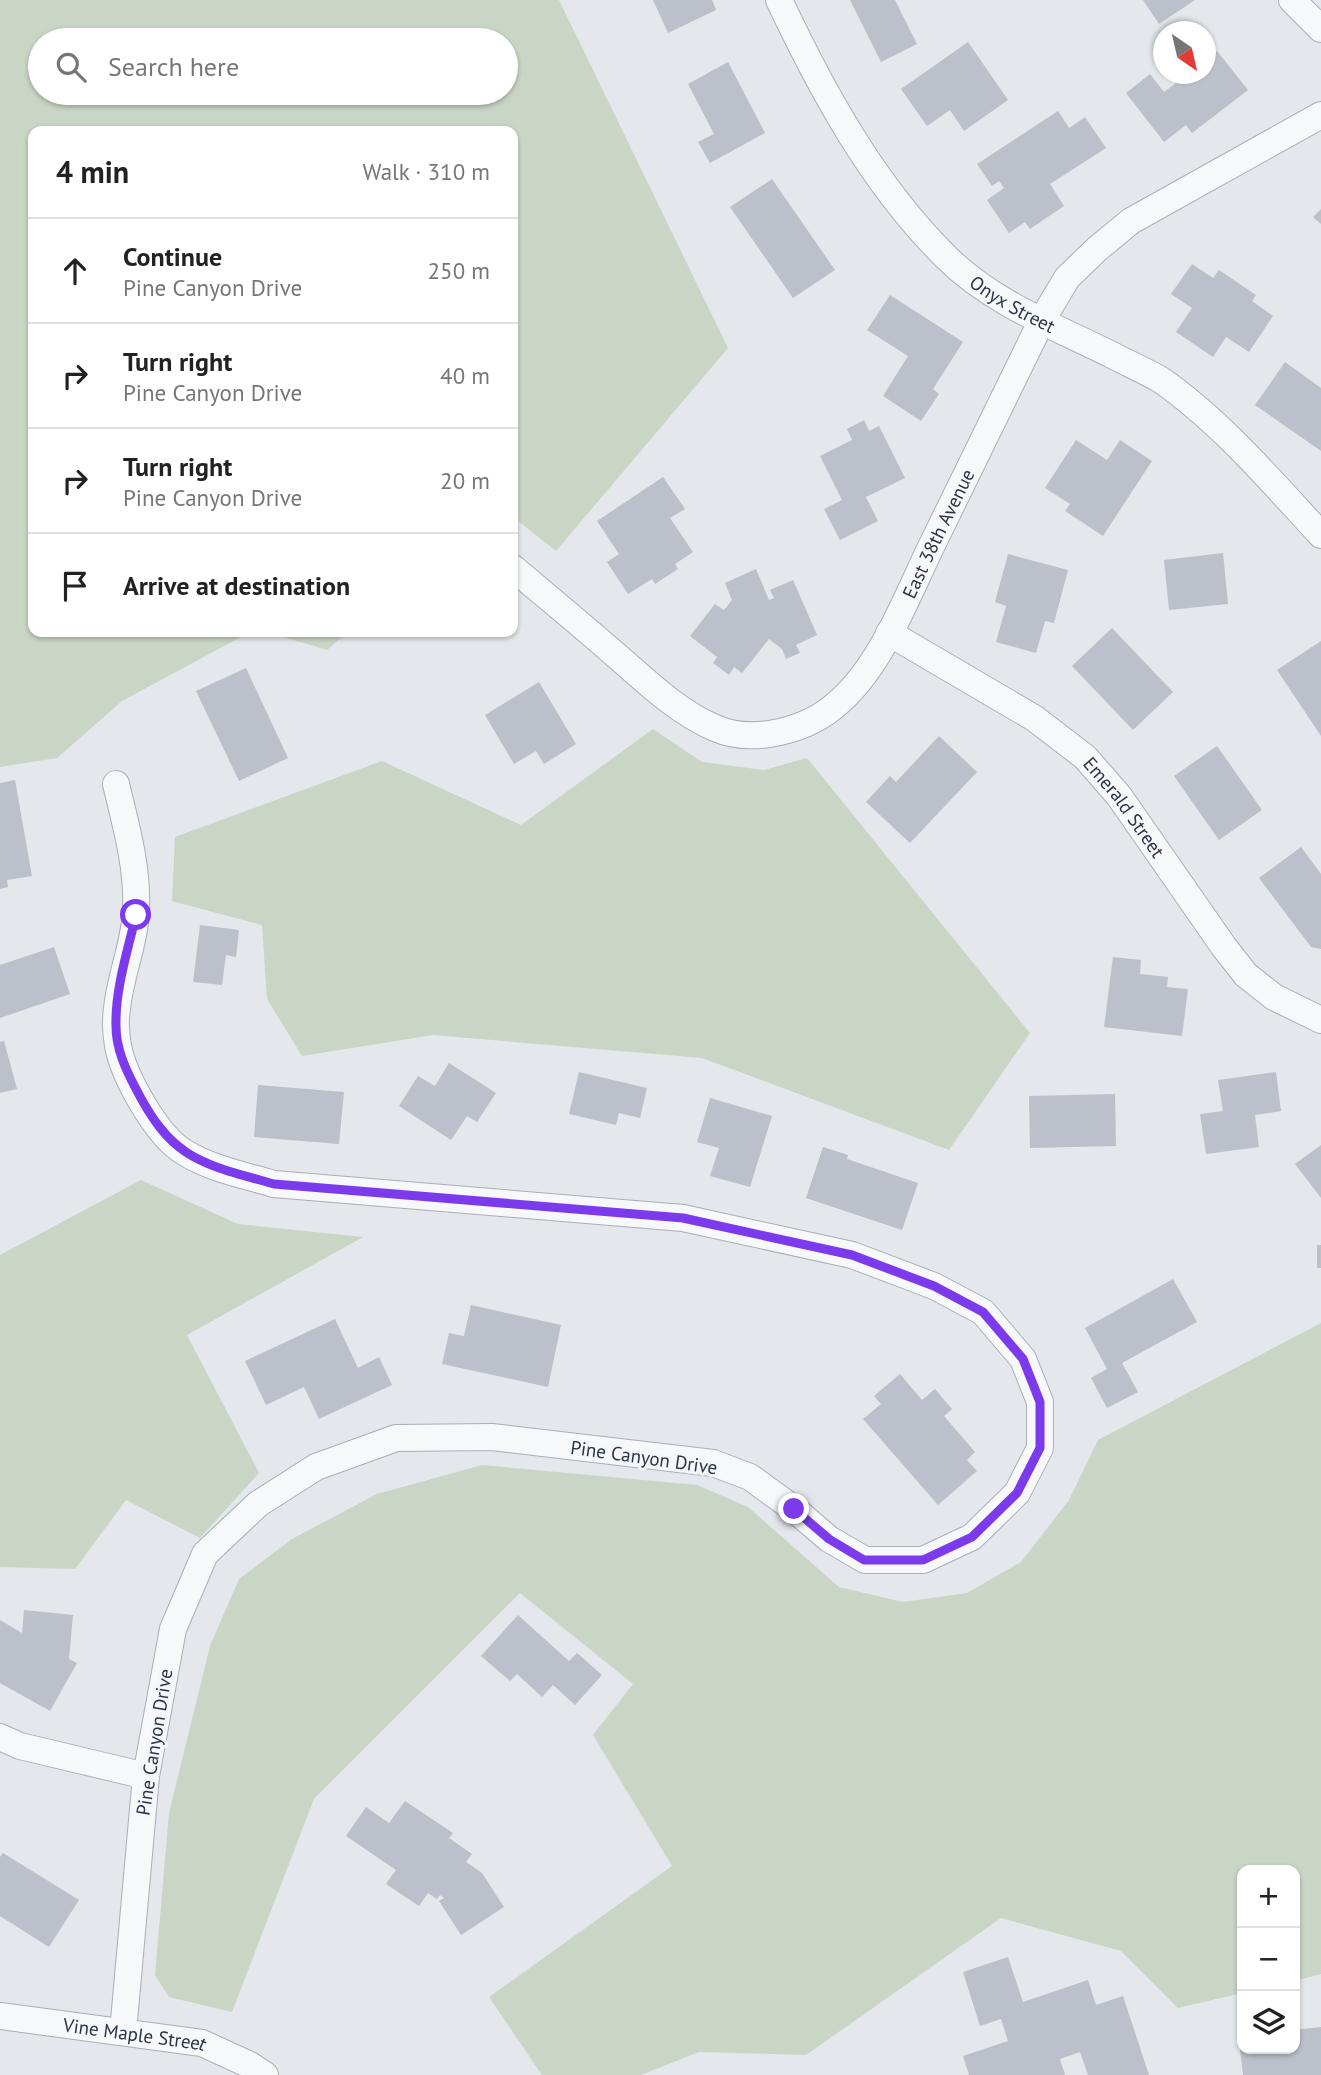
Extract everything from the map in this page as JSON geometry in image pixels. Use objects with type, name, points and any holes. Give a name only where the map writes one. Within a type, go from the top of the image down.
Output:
[{"type":"street","name":"Onyx Street","points":[[779,0],[804,53],[874,171],[909,217],[947,258],[999,299],[1159,379],[1203,413],[1321,534]]},
{"type":"street","points":[[1292,0],[1321,29]]},
{"type":"street","name":"East 38th Avenue","points":[[518,572],[683,710],[718,730],[767,734],[794,728],[816,719],[838,704],[852,690],[889,633],[1042,320],[1067,278],[1131,222],[1321,115]]},
{"type":"street","name":"Emerald Street","points":[[889,633],[1034,718],[1085,757],[1119,796],[1246,975],[1274,997],[1321,1020]]},
{"type":"street","name":"Pine Canyon Drive","points":[[116,785],[133,856],[137,886],[136,915],[117,1007],[118,1048],[126,1071],[149,1116],[182,1152],[214,1167],[274,1184],[683,1218],[852,1255],[934,1286],[983,1312],[1023,1359],[1040,1402],[1040,1448],[1017,1493],[972,1537],[923,1560],[864,1560],[829,1539],[750,1477],[713,1464],[492,1437],[396,1438],[316,1467],[258,1504],[205,1554],[173,1629],[146,1776],[123,2032]]},
{"type":"street","points":[[0,1737],[20,1746],[146,1776]]},
{"type":"street","name":"Vine Maple Street","points":[[0,2016],[202,2043],[250,2065],[265,2075]]},
{"type":"green space","points":[[0,0],[559,0],[728,348],[556,551],[518,521],[518,126],[28,126],[28,637],[241,637],[122,701],[57,758],[0,767]]},
{"type":"green space","points":[[284,637],[342,637],[327,650]]},
{"type":"green space","points":[[653,729],[702,762],[764,770],[807,758],[1030,1033],[949,1150],[702,1058],[433,1035],[302,1056],[267,999],[262,925],[172,901],[175,837],[382,761],[521,825]]},
{"type":"green space","points":[[141,1180],[238,1224],[363,1237],[187,1335],[259,1473],[200,1538],[126,1500],[75,1569],[0,1567],[0,1255]]},
{"type":"green space","points":[[1321,1323],[1321,1974],[1300,1980],[1300,1865],[1237,1865],[1237,1994],[1178,2008],[1121,1951],[1001,1918],[806,2055],[699,2052],[641,2075],[542,2075],[489,1997],[672,1866],[593,1735],[633,1684],[520,1593],[314,1799],[232,2012],[169,1997],[155,1975],[169,1813],[210,1646],[239,1579],[292,1539],[377,1494],[482,1465],[697,1485],[748,1507],[839,1587],[903,1602],[967,1593],[1021,1562],[1069,1500],[1098,1440]]},
{"type":"building","points":[[653,0],[712,0],[716,10],[668,33]]},
{"type":"building","points":[[850,0],[895,0],[917,44],[881,62]]},
{"type":"building","points":[[1143,0],[1195,0],[1164,21],[1157,21]]},
{"type":"building","points":[[968,42],[1008,100],[964,131],[950,110],[927,126],[901,89]]},
{"type":"building","points":[[1216,52],[1248,90],[1192,133],[1186,125],[1164,142],[1126,93],[1150,74],[1153,84],[1158,84],[1164,92],[1175,84],[1216,84]]},
{"type":"building","points":[[728,62],[765,133],[710,163],[698,142],[714,134],[688,84]]},
{"type":"building","points":[[1058,111],[1069,128],[1085,117],[1106,148],[1050,184],[1064,206],[1030,229],[1025,222],[1009,233],[987,200],[1004,188],[999,181],[992,186],[977,164]]},
{"type":"building","points":[[772,179],[835,270],[793,298],[730,207]]},
{"type":"building","points":[[1321,209],[1321,224],[1313,217]]},
{"type":"building","points":[[1192,264],[1213,278],[1219,270],[1256,295],[1252,301],[1273,316],[1249,352],[1226,337],[1213,357],[1176,332],[1192,308],[1171,294]]},
{"type":"building","points":[[890,295],[963,342],[933,389],[939,394],[921,421],[883,396],[908,356],[867,330]]},
{"type":"building","points":[[1285,362],[1321,388],[1321,451],[1255,405]]},
{"type":"building","points":[[864,420],[869,431],[879,426],[905,478],[866,497],[878,521],[840,540],[824,509],[842,500],[820,456],[852,440],[847,429]]},
{"type":"building","points":[[1076,440],[1107,460],[1120,440],[1152,461],[1103,536],[1065,511],[1070,504],[1045,488]]},
{"type":"building","points":[[663,477],[685,509],[670,518],[693,552],[675,564],[678,569],[655,584],[652,579],[628,594],[607,562],[619,554],[597,521]]},
{"type":"building","points":[[1223,553],[1228,604],[1169,610],[1164,560]]},
{"type":"building","points":[[1008,554],[1068,570],[1054,623],[1045,621],[1036,653],[996,642],[1006,606],[995,602]]},
{"type":"building","points":[[756,569],[769,600],[774,598],[770,590],[793,580],[817,635],[796,645],[800,653],[786,659],[782,649],[769,639],[742,673],[734,667],[729,675],[713,663],[717,657],[690,636],[715,604],[724,610],[732,600],[725,583]]},
{"type":"building","points":[[1112,628],[1173,692],[1133,730],[1072,666]]},
{"type":"building","points":[[1321,641],[1321,736],[1277,670]]},
{"type":"building","points":[[246,668],[288,758],[239,781],[196,691]]},
{"type":"building","points":[[539,682],[576,744],[544,764],[536,751],[514,764],[485,715]]},
{"type":"building","points":[[939,736],[977,772],[910,843],[866,802],[890,776],[896,782]]},
{"type":"building","points":[[1217,746],[1262,810],[1219,840],[1174,776]]},
{"type":"building","points":[[15,780],[32,876],[7,880],[8,887],[0,889],[0,783]]},
{"type":"building","points":[[1301,847],[1321,874],[1321,949],[1311,947],[1259,878]]},
{"type":"building","points":[[200,925],[239,930],[236,957],[226,955],[222,985],[193,982]]},
{"type":"building","points":[[54,947],[70,994],[0,1018],[0,965]]},
{"type":"building","points":[[1113,957],[1141,960],[1140,974],[1168,977],[1167,987],[1188,989],[1182,1036],[1104,1027]]},
{"type":"building","points":[[4,1041],[17,1089],[0,1093],[0,1042]]},
{"type":"building","points":[[449,1063],[496,1093],[477,1122],[467,1116],[451,1140],[399,1106],[418,1076],[435,1086]]},
{"type":"building","points":[[579,1072],[647,1088],[640,1118],[619,1113],[616,1125],[569,1114]]},
{"type":"building","points":[[1276,1072],[1281,1111],[1255,1115],[1259,1147],[1206,1154],[1200,1114],[1223,1111],[1218,1080]]},
{"type":"building","points":[[258,1085],[344,1092],[339,1144],[254,1137]]},
{"type":"building","points":[[1115,1094],[1116,1146],[1030,1148],[1029,1096]]},
{"type":"building","points":[[710,1098],[772,1116],[750,1187],[710,1176],[719,1148],[697,1142]]},
{"type":"building","points":[[1321,1145],[1321,1198],[1295,1164]]},
{"type":"building","points":[[823,1147],[848,1155],[847,1159],[918,1183],[902,1230],[806,1198]]},
{"type":"building","points":[[1317,1245],[1321,1245],[1321,1268],[1317,1268]]},
{"type":"building","points":[[1173,1279],[1197,1322],[1122,1363],[1138,1392],[1107,1408],[1091,1378],[1107,1369],[1085,1328]]},
{"type":"building","points":[[471,1305],[561,1325],[548,1387],[442,1364],[449,1333],[464,1336]]},
{"type":"building","points":[[335,1319],[358,1368],[379,1357],[392,1385],[319,1419],[304,1387],[266,1405],[245,1361]]},
{"type":"building","points":[[900,1374],[922,1400],[935,1389],[952,1409],[944,1416],[975,1452],[967,1460],[977,1471],[938,1505],[863,1419],[881,1404],[874,1396]]},
{"type":"building","points":[[24,1610],[73,1615],[69,1659],[77,1663],[50,1711],[0,1683],[0,1620],[22,1633]]},
{"type":"building","points":[[518,1615],[569,1661],[577,1653],[602,1675],[575,1705],[553,1685],[542,1697],[517,1674],[510,1681],[481,1656]]},
{"type":"building","points":[[405,1801],[453,1833],[449,1838],[472,1854],[466,1862],[482,1873],[504,1907],[461,1935],[439,1901],[444,1898],[440,1895],[437,1899],[428,1893],[419,1906],[386,1884],[396,1870],[346,1836],[366,1807],[389,1823]]},
{"type":"building","points":[[3,1853],[79,1900],[49,1947],[0,1916],[0,1857]]},
{"type":"building","points":[[1008,1957],[1023,2002],[1088,1980],[1096,2005],[1123,1996],[1149,2075],[1088,2075],[1080,2052],[1060,2059],[1065,2075],[969,2075],[963,2056],[1008,2041],[1001,2019],[980,2026],[963,1972]]},
{"type":"building","points":[[1321,2027],[1321,2075],[1243,2075],[1241,2054],[1300,2054],[1300,2029]]},
{"type":"route","points":[[136,915],[117,1007],[118,1048],[126,1071],[149,1116],[182,1152],[214,1167],[274,1184],[683,1218],[852,1255],[934,1286],[983,1312],[1023,1359],[1040,1402],[1040,1448],[1017,1493],[972,1537],[923,1560],[864,1560],[829,1539],[794,1509]]}]
